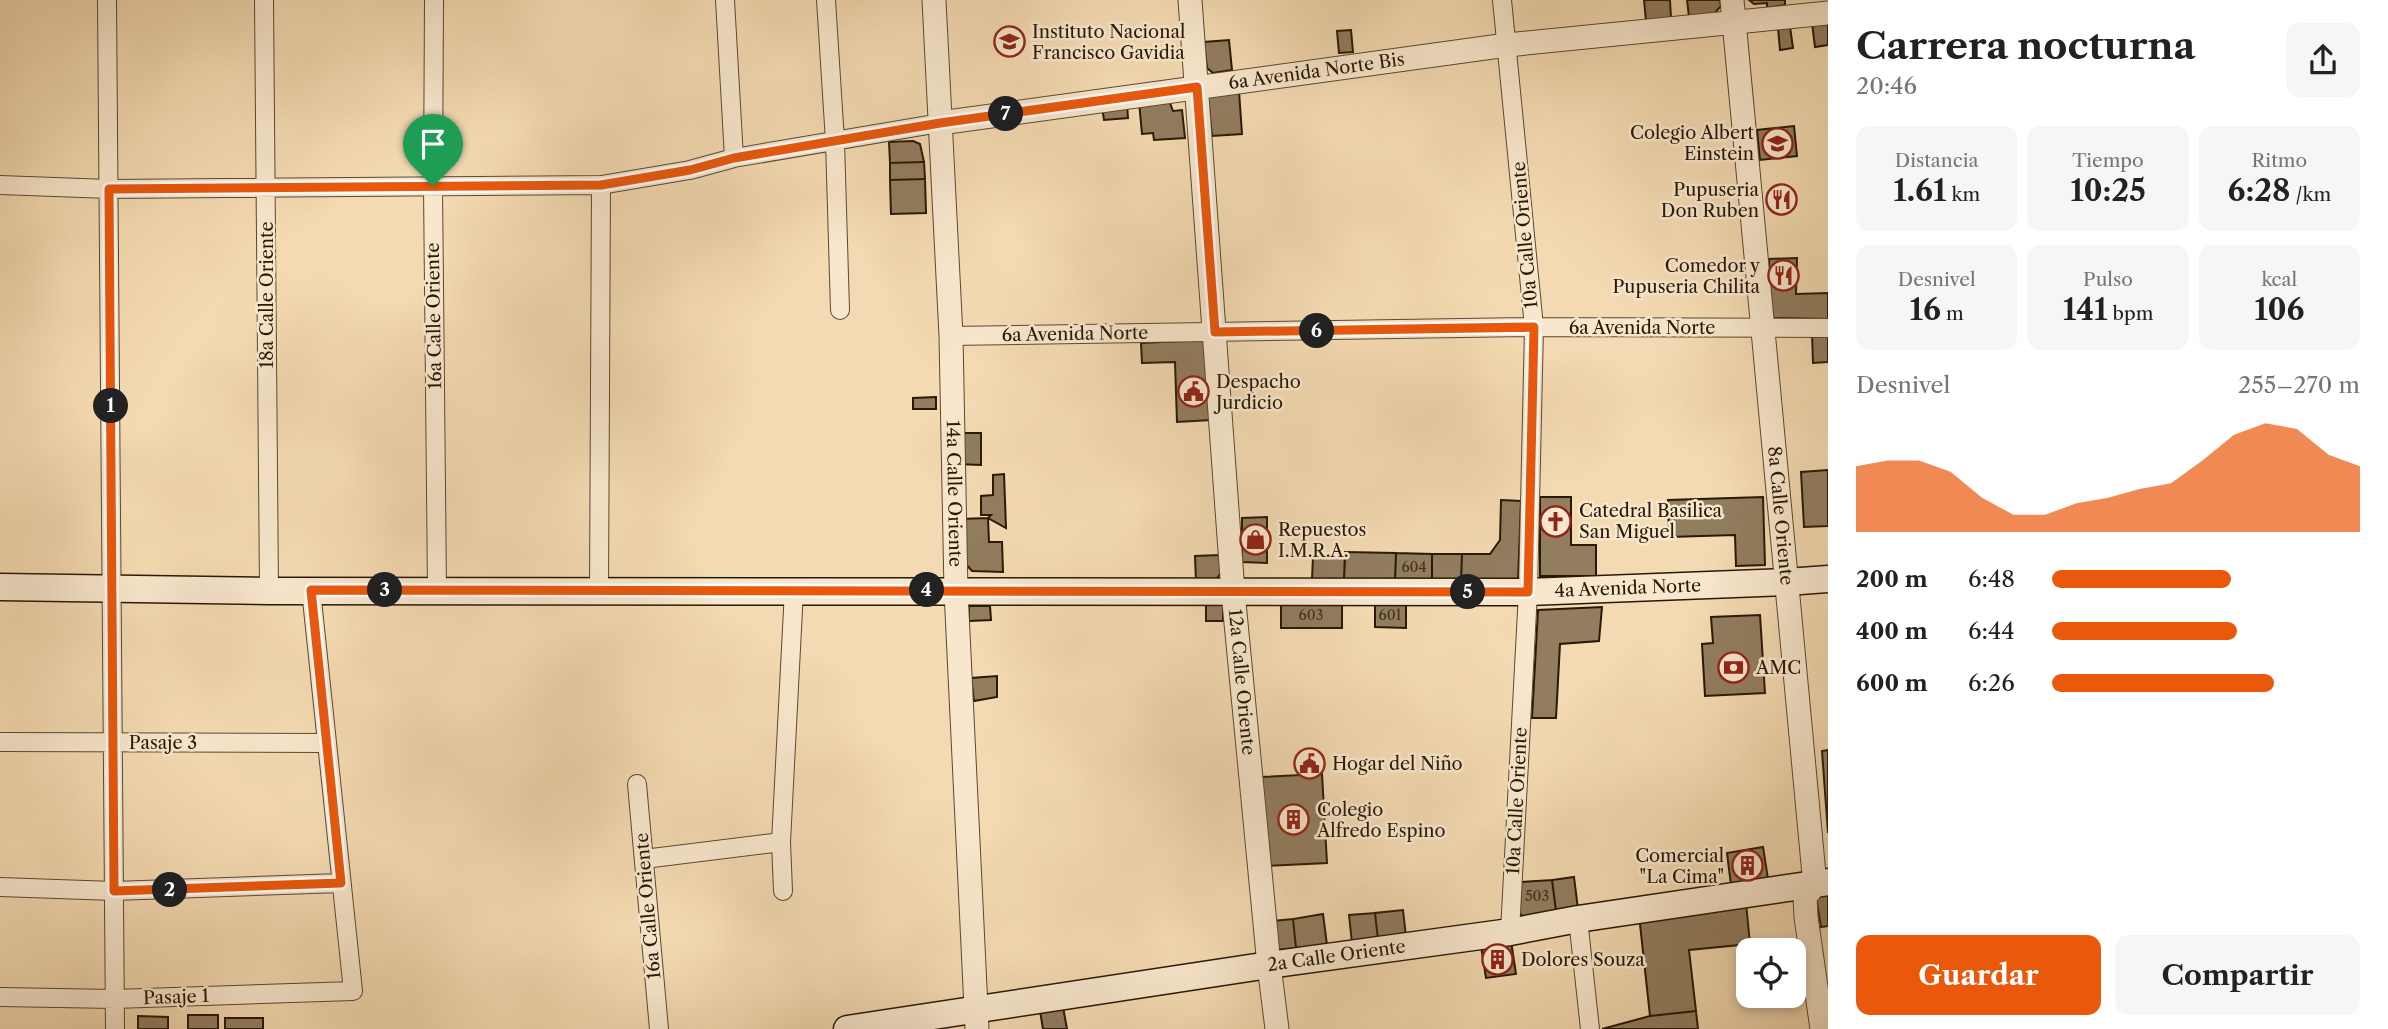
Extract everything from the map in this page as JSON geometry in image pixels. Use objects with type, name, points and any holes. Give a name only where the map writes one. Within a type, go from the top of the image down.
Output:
[{"type":"main road","name":"4a Avenida Norte","points":[[0,587],[269,591],[1528,592],[1828,579]]},
{"type":"main road","name":"2a Calle Oriente","points":[[847,1029],[977,1020],[1269,965],[1510,932],[1577,919],[1821,883]]},
{"type":"street","points":[[107,0],[115,1029]]},
{"type":"street","name":"18a Calle Oriente","points":[[264,0],[269,591]]},
{"type":"street","name":"16a Calle Oriente","points":[[434,0],[437,590]]},
{"type":"street","points":[[725,0],[734,158]]},
{"type":"street","points":[[826,0],[835,141],[839,310]]},
{"type":"street","name":"14a Calle Oriente","points":[[934,0],[951,336],[956,591],[977,1020]]},
{"type":"street","name":"12a Calle Oriente","points":[[1190,0],[1234,592],[1277,1029]]},
{"type":"street","name":"10a Calle Oriente","points":[[1502,0],[1534,327],[1528,592],[1510,932]]},
{"type":"street","name":"8a Calle Oriente","points":[[1732,0],[1787,582],[1821,883],[1805,897],[1822,1029]]},
{"type":"street","name":"6a Avenida Norte Bis","points":[[601,185],[690,170],[734,158],[940,123],[1507,46],[1828,13]]},
{"type":"street","points":[[0,185],[109,189],[601,185],[599,590]]},
{"type":"street","name":"6a Avenida Norte","points":[[951,336],[1534,327],[1828,328]]},
{"type":"street","points":[[0,887],[114,891],[341,883],[311,590]]},
{"type":"street","points":[[783,891],[781,842],[790,590]]},
{"type":"street","name":"Pasaje 3","points":[[0,741],[327,743]]},
{"type":"street","name":"16a Calle Oriente","points":[[637,784],[659,1029]]},
{"type":"street","points":[[644,859],[781,842]]},
{"type":"street","name":"Pasaje 1","points":[[0,997],[114,999],[353,991],[341,883]]},
{"type":"street","points":[[1577,919],[1590,1029]]},
{"type":"building","points":[[1644,0],[1670,0],[1671,18],[1646,21]]},
{"type":"building","points":[[1687,0],[1720,0],[1721,6],[1714,14],[1689,17]]},
{"type":"building","points":[[1749,0],[1785,0],[1785,5],[1767,8],[1767,3],[1754,4]]},
{"type":"building","points":[[1828,21],[1828,45],[1815,47],[1812,23]]},
{"type":"building","points":[[1790,27],[1793,48],[1780,50],[1778,28]]},
{"type":"building","points":[[1351,30],[1353,52],[1339,53],[1337,31]]},
{"type":"building","points":[[1229,40],[1232,70],[1213,73],[1207,68],[1204,42]]},
{"type":"building","points":[[1239,91],[1242,134],[1212,136],[1208,99],[1214,94]]},
{"type":"building","points":[[1163,100],[1170,103],[1173,111],[1182,110],[1185,138],[1154,140],[1153,133],[1142,134],[1139,102]]},
{"type":"building","points":[[1127,104],[1128,118],[1104,120],[1102,107]]},
{"type":"building","name":"Colegio Albert Einstein","points":[[1794,126],[1797,156],[1760,160],[1757,130]]},
{"type":"building","points":[[913,141],[920,144],[924,162],[890,163],[889,142]]},
{"type":"building","points":[[924,162],[925,179],[890,180],[890,163]]},
{"type":"building","points":[[925,179],[926,213],[891,214],[890,180]]},
{"type":"building","name":"Comedor y Pupuseria Chilita","points":[[1797,258],[1796,294],[1828,293],[1828,319],[1771,318],[1769,259]]},
{"type":"building","points":[[1812,333],[1828,333],[1828,362],[1813,363]]},
{"type":"building","name":"Despacho Jurdicio","points":[[1202,340],[1208,347],[1211,420],[1177,422],[1175,362],[1142,363],[1141,343]]},
{"type":"building","points":[[936,397],[936,409],[913,409],[913,398]]},
{"type":"building","points":[[958,433],[981,433],[981,465],[957,464]]},
{"type":"building","points":[[1828,470],[1828,526],[1804,527],[1801,472]]},
{"type":"building","points":[[1004,474],[1006,528],[988,518],[991,515],[981,515],[981,496],[993,495],[993,475]]},
{"type":"building","name":"Catedral Basilica San Miguel","points":[[1540,497],[1571,497],[1571,545],[1596,545],[1596,576],[1540,576]]},
{"type":"building","points":[[1763,497],[1765,565],[1736,566],[1735,535],[1669,537],[1668,500]]},
{"type":"building","points":[[1501,500],[1521,501],[1518,582],[1461,582],[1462,554],[1490,554],[1500,540]]},
{"type":"building","name":"Repuestos I.M.R.A.","points":[[1267,517],[1267,563],[1242,562],[1242,518]]},
{"type":"building","points":[[988,518],[989,542],[1002,542],[1003,572],[972,571],[962,560],[960,519]]},
{"type":"building","points":[[1345,552],[1396,553],[1395,581],[1344,580]]},
{"type":"building","points":[[1396,553],[1432,554],[1432,582],[1395,581]]},
{"type":"building","points":[[1432,554],[1462,554],[1461,582],[1432,582]]},
{"type":"building","points":[[1220,555],[1220,574],[1215,581],[1196,582],[1195,556]]},
{"type":"building","points":[[1313,557],[1345,557],[1344,580],[1312,579]]},
{"type":"building","points":[[1223,599],[1223,621],[1206,621],[1206,600]]},
{"type":"building","points":[[1281,602],[1342,602],[1342,628],[1281,628]]},
{"type":"building","points":[[1375,603],[1406,603],[1406,628],[1375,627]]},
{"type":"building","points":[[969,606],[990,606],[991,620],[969,621]]},
{"type":"building","points":[[1602,607],[1599,641],[1560,644],[1556,718],[1532,718],[1538,610]]},
{"type":"building","name":"AMC","points":[[1760,615],[1765,693],[1705,696],[1702,644],[1713,643],[1711,617]]},
{"type":"building","points":[[997,676],[997,697],[974,701],[971,678]]},
{"type":"building","points":[[1828,750],[1828,833],[1822,751]]},
{"type":"building","name":"Colegio Alfredo Espino","points":[[1322,774],[1327,863],[1266,866],[1261,777]]},
{"type":"building","name":"Comercial \"La Cima\"","points":[[1763,847],[1768,879],[1731,885],[1727,853]]},
{"type":"building","points":[[1574,877],[1578,909],[1556,911],[1552,880]]},
{"type":"building","points":[[1552,880],[1556,911],[1525,919],[1518,911],[1521,882]]},
{"type":"building","points":[[1828,889],[1828,926],[1821,927],[1815,891]]},
{"type":"building","points":[[1746,903],[1749,938],[1736,938],[1736,945],[1689,950],[1696,1011],[1650,1016],[1639,915]]},
{"type":"building","points":[[1403,910],[1406,937],[1378,940],[1375,913]]},
{"type":"building","points":[[1375,913],[1378,940],[1352,943],[1349,915]]},
{"type":"building","points":[[1323,914],[1327,945],[1296,948],[1293,919]]},
{"type":"building","points":[[1293,919],[1296,948],[1276,950],[1273,921]]},
{"type":"building","name":"Dolores Souza","points":[[1511,941],[1516,974],[1486,978],[1481,946]]},
{"type":"building","points":[[1063,1007],[1067,1029],[1043,1029],[1040,1011]]},
{"type":"building","points":[[1696,1011],[1698,1029],[1602,1029],[1650,1016]]},
{"type":"building","points":[[188,1015],[218,1015],[218,1029],[188,1029]]},
{"type":"building","points":[[138,1016],[168,1017],[168,1029],[138,1029]]},
{"type":"building","points":[[225,1018],[263,1018],[263,1029],[225,1029]]},
{"type":"place","name":"Instituto Nacional Francisco Gavidia","points":[[1009,42]]},
{"type":"place","name":"Colegio Albert Einstein","points":[[1777,143]]},
{"type":"place","name":"Pupuseria Don Ruben","points":[[1782,200]]},
{"type":"place","name":"Comedor y Pupuseria Chilita","points":[[1783,276]]},
{"type":"place","name":"Despacho Jurdicio","points":[[1193,392]]},
{"type":"place","name":"Catedral Basilica San Miguel","points":[[1556,521]]},
{"type":"place","name":"Repuestos I.M.R.A.","points":[[1255,540]]},
{"type":"place","name":"AMC","points":[[1733,668]]},
{"type":"place","name":"Hogar del Niño","points":[[1309,764]]},
{"type":"place","name":"Colegio Alfredo Espino","points":[[1294,820]]},
{"type":"place","name":"Comercial \"La Cima\"","points":[[1747,866]]},
{"type":"place","name":"Dolores Souza","points":[[1498,960]]},
{"type":"route","points":[[1197,87],[1215,332],[1534,327],[1528,592],[311,590],[341,883],[114,891],[109,189],[433,186],[601,185],[690,170],[734,158],[940,123],[1197,87]]}]
